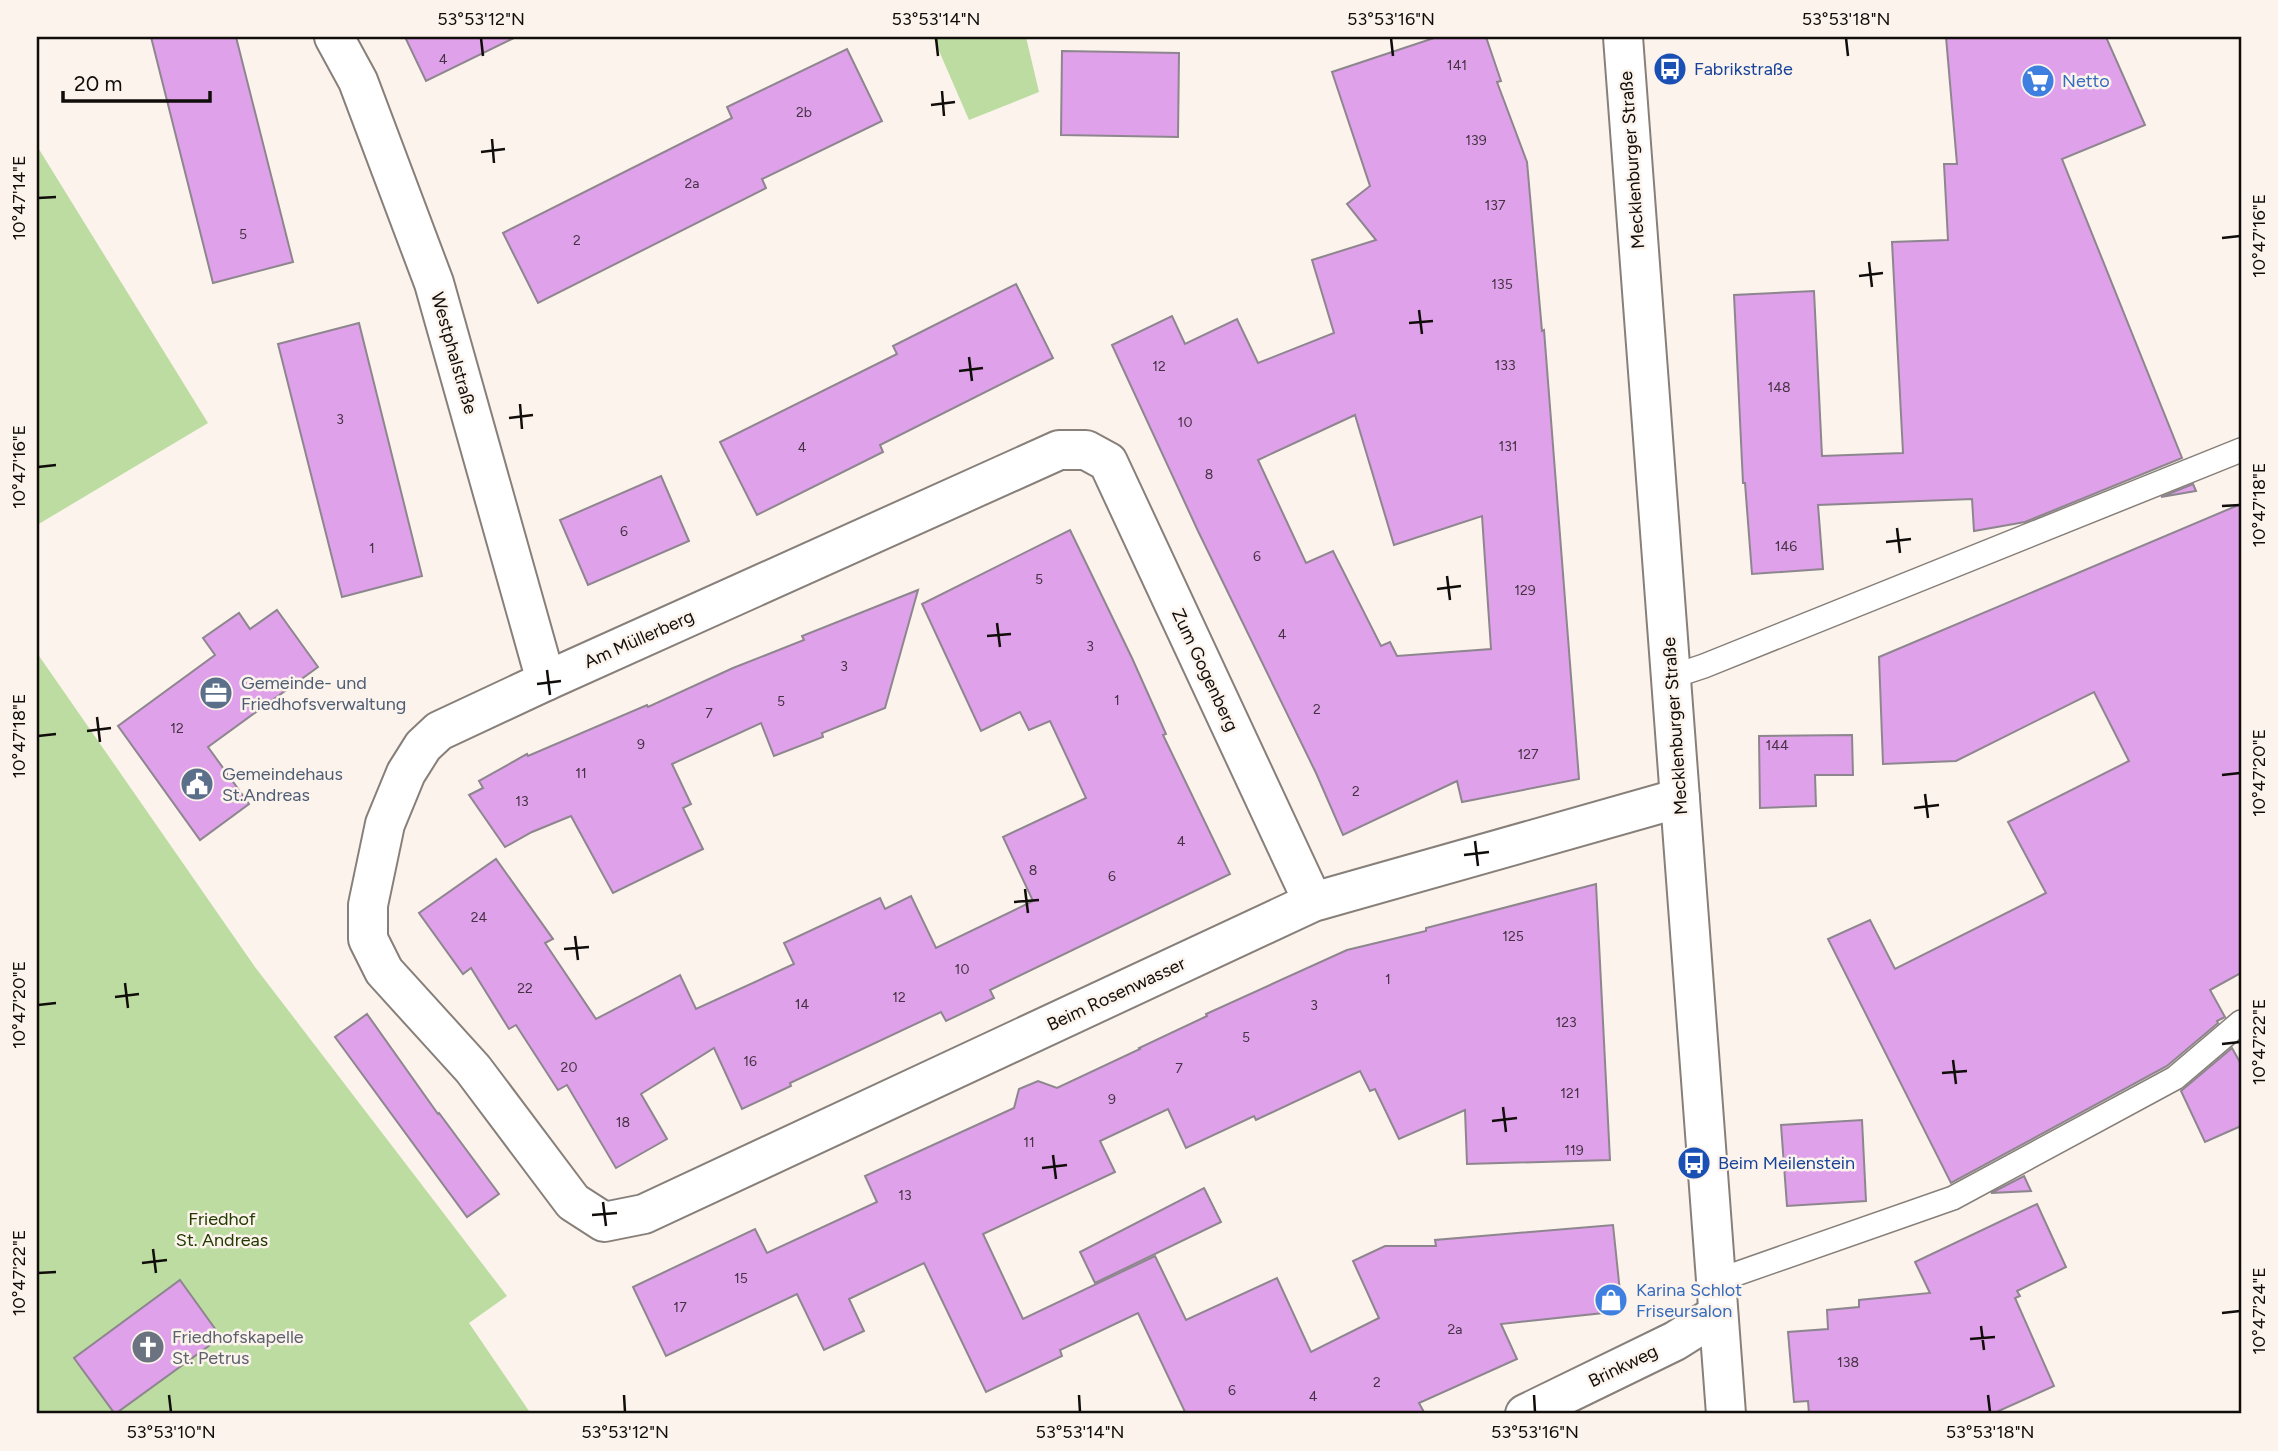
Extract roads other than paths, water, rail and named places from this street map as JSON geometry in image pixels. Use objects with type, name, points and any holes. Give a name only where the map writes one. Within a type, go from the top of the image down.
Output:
[{"type":"street","name":"Westphalstraße","points":[[334,37],[358,81],[434,283],[545,681]]},
{"type":"street","name":"Mecklenburger Straße","points":[[1623,37],[1726,1414]]},
{"type":"street","name":"Am Müllerberg","points":[[573,1202],[472,1069],[384,971],[368,939],[369,905],[385,824],[406,773],[423,746],[439,732],[545,681],[1059,450],[1086,450]]},
{"type":"street","name":"Zum Gogenberg","points":[[1086,450],[1108,462],[1313,902]]},
{"type":"street","name":"Beim Rosenwasser","points":[[573,1202],[604,1222],[644,1214],[1313,902],[1680,798]]},
{"type":"street","name":"Brinkweg","points":[[1525,1414],[1675,1341],[1717,1298]]},
{"type":"lane","points":[[1671,677],[2241,450]]},
{"type":"lane","points":[[1717,1298],[1953,1198],[2175,1078],[2241,1022]]},
{"type":"place","name":"Fabrikstraße","points":[[1670,69]]},
{"type":"place","name":"Netto","points":[[2038,81]]},
{"type":"place","name":"Gemeinde- und Friedhofsverwaltung","points":[[216,693]]},
{"type":"place","name":"Gemeindehaus St.Andreas","points":[[197,784]]},
{"type":"place","name":"Beim Meilenstein","points":[[1694,1163]]},
{"type":"place","name":"Karina Schlot Friseursalon","points":[[1611,1300]]},
{"type":"place","name":"Friedhofskapelle St. Petrus","points":[[148,1347]]},
{"type":"park label","name":"Friedhof St. Andreas","points":[[222,1229]]}]
